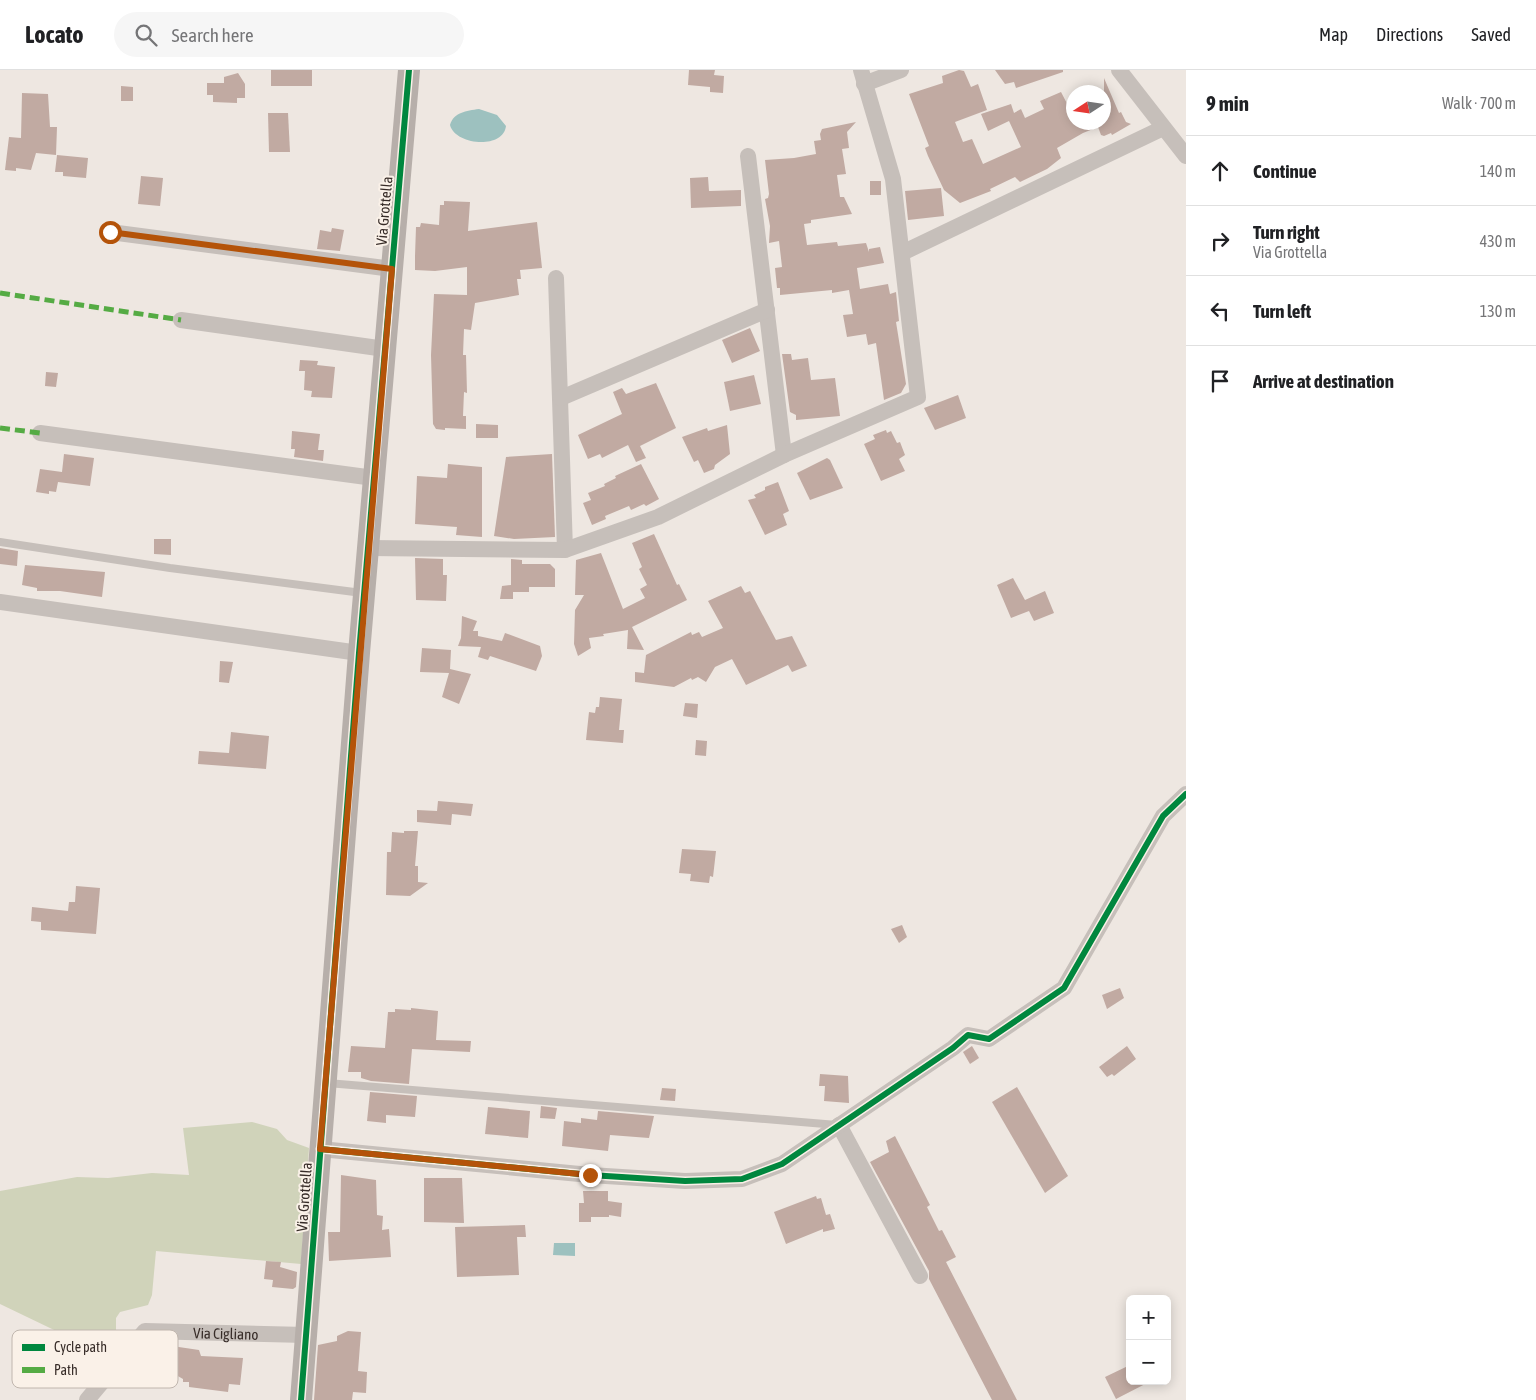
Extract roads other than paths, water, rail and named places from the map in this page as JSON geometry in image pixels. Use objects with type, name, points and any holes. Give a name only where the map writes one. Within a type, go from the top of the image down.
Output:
[{"type":"street","name":"Via Grottella","points":[[301,1400],[359,653],[409,70]]},
{"type":"street","points":[[368,548],[565,550],[658,517],[784,455],[918,397],[893,179],[862,77],[901,70]]},
{"type":"street","points":[[1119,70],[1186,156]]},
{"type":"street","points":[[902,253],[1164,128]]},
{"type":"street","points":[[748,156],[784,455]]},
{"type":"street","points":[[110,232],[392,269]]},
{"type":"street","points":[[556,278],[565,550]]},
{"type":"street","points":[[561,398],[766,310]]},
{"type":"street","points":[[181,320],[385,349]]},
{"type":"street","points":[[40,434],[374,478]]},
{"type":"street","points":[[0,602],[359,653]]},
{"type":"street","points":[[320,1149],[590,1175],[685,1181],[742,1179],[782,1164],[953,1048],[968,1035],[989,1039],[1064,988],[1163,816],[1186,794]]},
{"type":"street","points":[[839,1125],[920,1276]]},
{"type":"street","name":"Via Cigliano","points":[[178,1332],[306,1335]]},
{"type":"street","name":"Via Cigliano","points":[[87,1400],[97,1388]]},
{"type":"lane","points":[[0,542],[170,568],[364,593]]},
{"type":"lane","points":[[325,1082],[839,1125]]},
{"type":"water","points":[[479,109],[497,115],[506,126],[503,134],[497,139],[479,142],[460,137],[454,132],[450,125],[454,117],[461,113]]},
{"type":"water","points":[[554,1243],[575,1243],[575,1256],[553,1255]]}]
